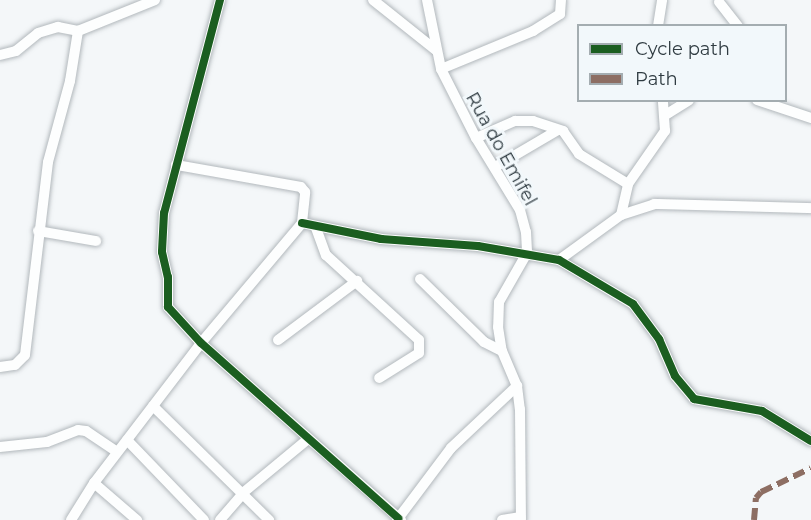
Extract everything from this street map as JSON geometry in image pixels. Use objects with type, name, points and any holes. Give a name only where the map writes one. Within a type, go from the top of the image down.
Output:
[{"type":"street","points":[[0,55],[15,51],[48,30],[58,27],[78,31],[155,0]]},
{"type":"street","points":[[220,0],[176,165],[162,243],[168,307],[201,343],[398,519],[452,448],[517,386]]},
{"type":"street","points":[[373,0],[437,51]]},
{"type":"street","name":"Rua do Emifel","points":[[427,0],[441,69],[476,138],[520,210],[527,253]]},
{"type":"street","points":[[441,69],[533,31],[560,14],[561,0]]},
{"type":"street","points":[[658,24],[662,0]]},
{"type":"street","points":[[719,2],[736,24]]},
{"type":"street","points":[[0,367],[15,365],[26,355],[35,287],[38,231],[48,162],[70,81],[78,31]]},
{"type":"street","points":[[621,215],[628,184],[665,131],[667,114],[664,102]]},
{"type":"street","points":[[667,114],[686,102]]},
{"type":"street","points":[[763,102],[811,118]]},
{"type":"street","points":[[476,138],[521,120],[558,130],[579,154],[628,184]]},
{"type":"street","points":[[495,167],[558,130]]},
{"type":"street","points":[[71,520],[94,483],[201,343],[302,223],[305,192],[301,187],[176,165]]},
{"type":"street","points":[[559,260],[621,215],[654,204],[811,208]]},
{"type":"street","points":[[302,223],[316,228],[381,239],[527,253],[559,260],[633,304],[659,339],[675,376],[694,399],[762,411],[811,441]]},
{"type":"street","points":[[316,228],[326,255],[415,335],[421,346],[419,353],[379,378]]},
{"type":"street","points":[[38,231],[96,240]]},
{"type":"street","points":[[502,520],[521,518],[517,386],[502,351],[498,327],[499,302],[527,253]]},
{"type":"street","points":[[420,279],[484,342],[502,351]]},
{"type":"street","points":[[278,340],[316,315],[357,281]]},
{"type":"street","points":[[153,406],[244,492],[269,520]]},
{"type":"street","points":[[0,447],[47,442],[78,430],[86,431],[117,452]]},
{"type":"street","points":[[220,520],[244,492],[308,439]]},
{"type":"street","points":[[127,440],[204,520]]},
{"type":"street","points":[[94,483],[137,520]]},
{"type":"marked path","points":[[754,520],[756,498],[761,492],[811,468]]},
{"type":"cycle path","points":[[220,0],[164,213],[162,252],[168,277],[168,307],[201,343],[398,518]]},
{"type":"cycle path","points":[[302,223],[381,239],[478,246],[559,260],[633,304],[659,339],[675,376],[694,399],[762,411],[811,441]]}]
